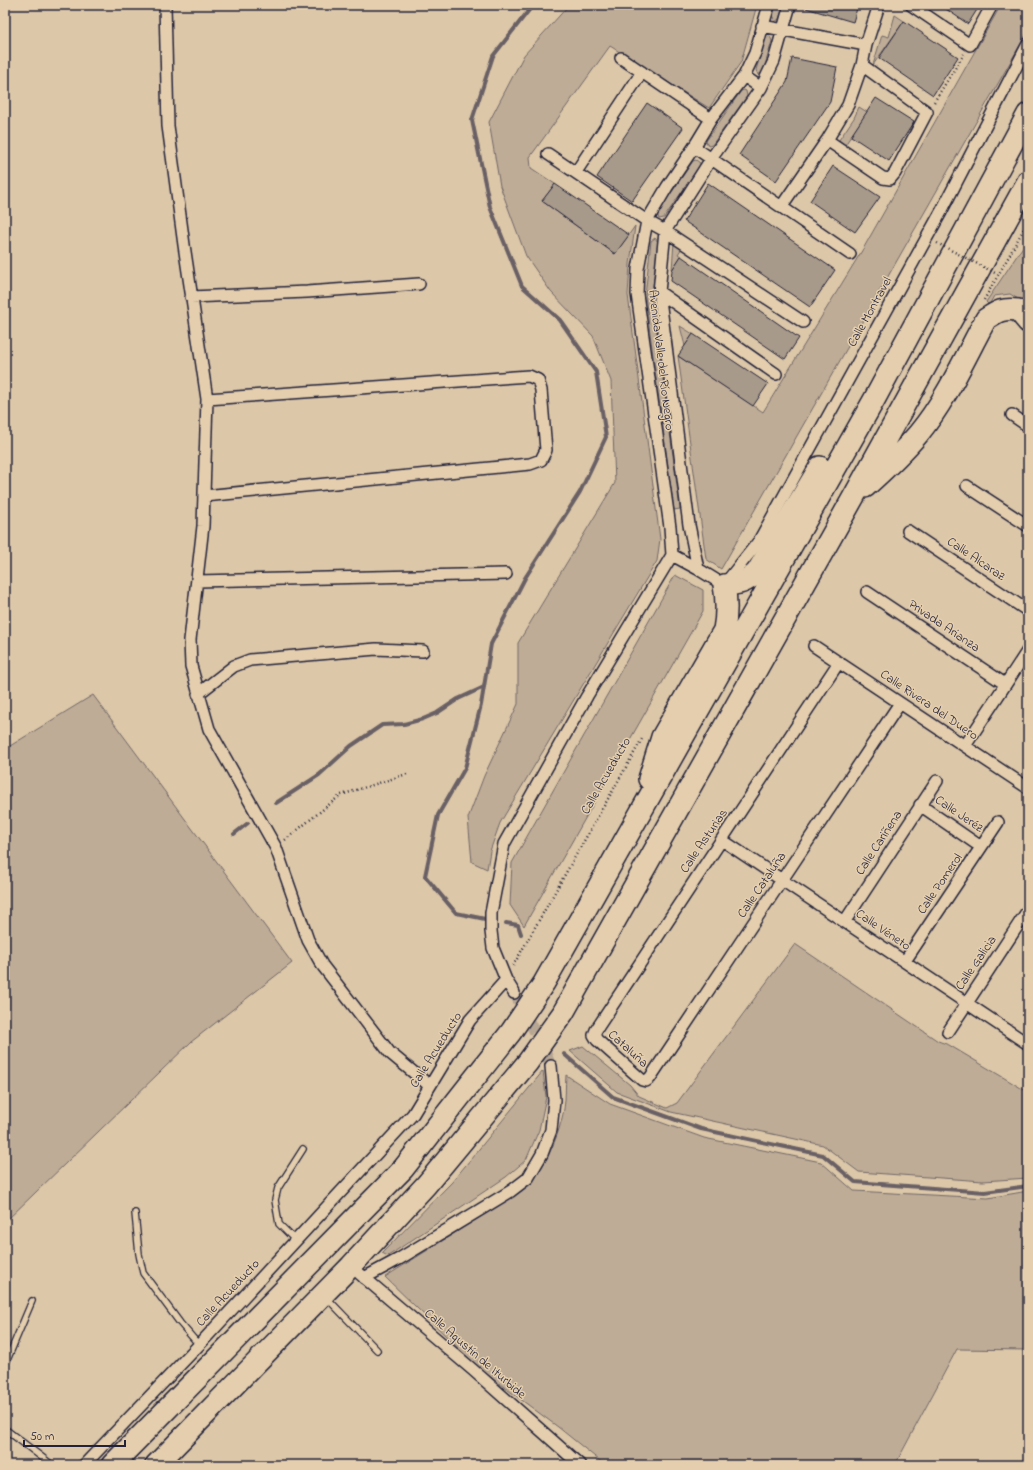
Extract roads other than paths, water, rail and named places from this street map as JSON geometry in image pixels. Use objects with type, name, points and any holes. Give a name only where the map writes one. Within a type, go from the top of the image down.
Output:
[{"type":"highway","points":[[112,1465],[403,1169],[511,1032],[544,983],[874,400],[1028,114]]},
{"type":"highway","points":[[156,1465],[323,1294],[358,1272],[430,1179],[528,1062],[563,1013],[853,498],[1028,181]]},
{"type":"highway","points":[[853,498],[892,463],[920,432],[944,398],[986,320],[996,312],[1006,308],[1018,310],[1028,322]]},
{"type":"highway","points":[[637,817],[662,737],[724,630],[727,615],[727,600],[724,585],[737,584],[748,580],[758,572],[835,441],[850,420],[874,400]]},
{"type":"street","points":[[166,5],[168,126],[191,297],[208,399],[203,526],[190,640],[191,666],[209,729],[276,848],[308,940],[322,965],[390,1054],[430,1086]]},
{"type":"street","name":"Avenida Valle del Río Negro","points":[[672,554],[670,527],[637,294],[638,269],[647,221],[711,119],[744,76],[755,54],[769,5]]},
{"type":"street","name":"Avenida Valle del Río Negro","points":[[698,569],[689,526],[658,292],[665,231],[711,159],[761,88],[774,61],[790,5]]},
{"type":"street","points":[[782,207],[827,140],[848,105],[862,65],[866,45],[879,5]]},
{"type":"street","points":[[911,5],[970,45],[992,5]]},
{"type":"street","points":[[762,26],[866,45]]},
{"type":"street","name":"Calle Montravel","points":[[724,585],[759,541],[941,212],[1028,44]]},
{"type":"street","points":[[621,58],[711,119]]},
{"type":"street","points":[[827,140],[882,178],[890,179],[895,173],[927,112],[862,65]]},
{"type":"street","points":[[576,172],[642,72]]},
{"type":"street","points":[[744,76],[761,88]]},
{"type":"street","points":[[694,148],[850,254]]},
{"type":"street","points":[[548,154],[647,221],[665,231],[803,322]]},
{"type":"street","points":[[191,297],[307,292],[419,284]]},
{"type":"street","points":[[658,292],[776,374]]},
{"type":"street","points":[[204,496],[530,464],[541,460],[546,450],[541,390],[538,380],[529,376],[208,399]]},
{"type":"street","points":[[1012,415],[1028,426]]},
{"type":"street","points":[[967,486],[1028,526]]},
{"type":"street","points":[[670,527],[678,521],[682,521],[689,526]]},
{"type":"street","name":"Calle Alcaraz","points":[[908,531],[1028,611]]},
{"type":"street","points":[[514,993],[506,980],[493,948],[491,931],[491,913],[504,844],[587,696],[672,554],[724,585]]},
{"type":"street","points":[[197,581],[506,574]]},
{"type":"street","name":"Privada Arianza","points":[[867,592],[1005,684]]},
{"type":"street","name":"Calle Rivera del Duero","points":[[814,646],[1027,786]]},
{"type":"street","points":[[198,694],[234,666],[250,660],[376,648],[423,651]]},
{"type":"street","points":[[965,746],[1028,650]]},
{"type":"street","name":"Calle Asturias","points":[[594,1035],[839,662]]},
{"type":"street","name":"Calle Cataluña","points":[[646,1081],[650,1078],[900,703]]},
{"type":"street","name":"Calle Cariñena","points":[[845,921],[937,781]]},
{"type":"street","name":"Calle Jeréz","points":[[920,805],[981,847]]},
{"type":"street","name":"Calle Pomerol","points":[[905,961],[998,822]]},
{"type":"street","name":"Calle Véneto","points":[[722,840],[1028,1044]]},
{"type":"street","name":"Calle Galicia","points":[[948,1032],[1028,910]]},
{"type":"street","name":"Calle Acueducto","points":[[84,1465],[199,1345],[413,1114],[470,1020],[506,980]]},
{"type":"street","name":"Cataluña","points":[[594,1035],[597,1040],[642,1080],[646,1081]]},
{"type":"street","points":[[358,1272],[406,1255],[511,1191],[528,1178],[542,1154],[551,1130],[554,1100],[551,1066]]},
{"type":"street","name":"Calle Agustín de Iturbide","points":[[358,1272],[473,1370],[580,1465]]},
{"type":"lane","points":[[296,1241],[279,1224],[275,1200],[278,1188],[303,1149]]},
{"type":"lane","points":[[135,1213],[139,1254],[143,1273],[180,1323],[199,1345]]},
{"type":"lane","points":[[323,1294],[376,1350]]},
{"type":"lane","points":[[5,1365],[32,1301]]},
{"type":"lane","points":[[5,1429],[52,1465]]},
{"type":"waterway","points":[[490,920],[456,913],[425,876],[438,815],[465,768],[481,705],[491,644],[525,578],[580,492],[606,437],[596,372],[560,320],[522,286],[490,207],[472,120],[493,56],[533,5]]},
{"type":"waterway","points":[[276,803],[319,775],[351,746],[382,725],[404,724],[423,719],[437,713],[458,699],[484,687]]},
{"type":"waterway","points":[[234,834],[248,823]]},
{"type":"waterway","points":[[506,923],[518,925],[521,934]]},
{"type":"waterway","points":[[564,1054],[613,1097],[701,1129],[823,1155],[855,1182],[985,1192],[1028,1186]]},
{"type":"tunnel","points":[[514,993],[545,1051],[551,1066]]}]
